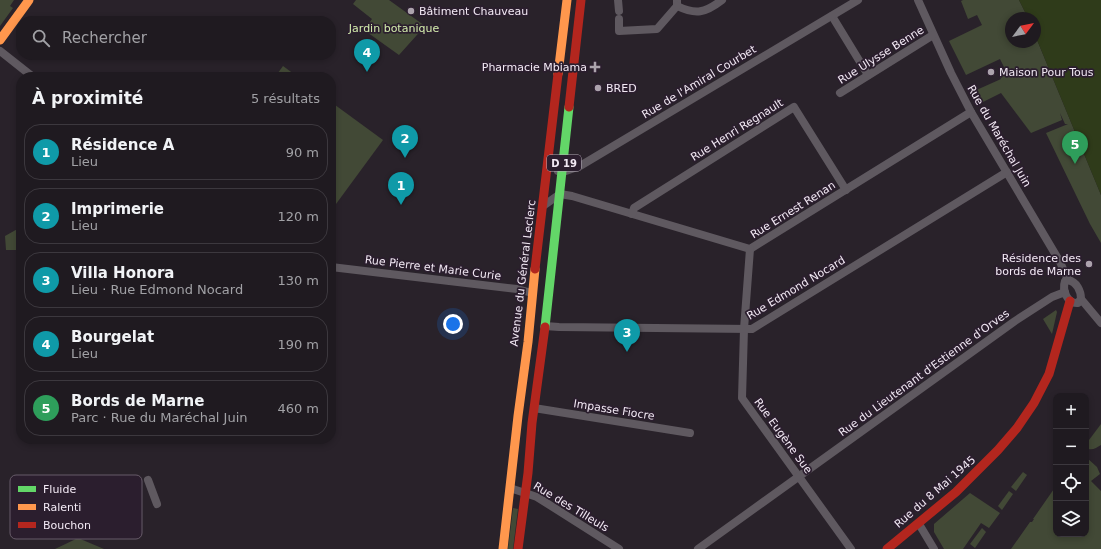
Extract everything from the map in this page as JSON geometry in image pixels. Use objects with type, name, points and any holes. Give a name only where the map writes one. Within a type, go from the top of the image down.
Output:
[{"type":"main road","points":[[17,16],[29,0]]},
{"type":"main road","name":"Avenue du Général Leclerc","points":[[503,549],[567,0]]},
{"type":"main road","name":"D 19","points":[[518,549],[563,172],[581,0]]},
{"type":"main road","points":[[0,40],[16,18]]},
{"type":"main road","points":[[532,293],[545,326]]},
{"type":"main road","name":"Rue du 8 Mai 1945","points":[[887,549],[969,481],[1018,425],[1035,402],[1049,376],[1070,301]]},
{"type":"street","points":[[618,0],[618,31],[657,30],[677,3],[690,12],[710,10],[722,0]]},
{"type":"street","name":"Rue de l'Amiral Courbet","points":[[563,172],[580,166],[858,0]]},
{"type":"street","name":"Rue du Maréchal Juin","points":[[918,0],[933,35],[971,112],[1060,262],[1068,280],[1075,283],[1078,287],[1081,299],[1101,324]]},
{"type":"street","points":[[832,16],[868,75]]},
{"type":"street","name":"Rue Ulysse Benne","points":[[840,93],[933,35]]},
{"type":"street","points":[[0,51],[27,72]]},
{"type":"street","name":"Rue Henri Regnault","points":[[632,214],[634,208],[794,107],[846,190]]},
{"type":"street","name":"Rue Ernest Renan","points":[[560,194],[576,197],[750,249],[971,112]]},
{"type":"street","points":[[548,169],[563,172]]},
{"type":"street","name":"Rue Edmond Nocard","points":[[545,326],[752,329],[1007,172]]},
{"type":"street","points":[[543,206],[560,194]]},
{"type":"street","name":"Rue Eugène Sue","points":[[750,249],[744,329],[742,398],[851,549]]},
{"type":"street","name":"Rue Pierre et Marie Curie","points":[[336,268],[516,289],[532,293]]},
{"type":"street","points":[[1068,280],[1065,281],[1064,285],[1065,292],[1070,301],[1073,304],[1078,303],[1081,299]]},
{"type":"street","name":"Rue du Lieutenant d'Estienne d'Orves","points":[[698,549],[1015,320],[1052,297],[1065,292]]},
{"type":"street","name":"Impasse Fiocre","points":[[534,408],[690,433]]},
{"type":"street","points":[[148,480],[157,504]]},
{"type":"street","name":"Rue des Tilleuls","points":[[510,488],[537,497],[619,549]]},
{"type":"street","points":[[919,524],[934,549]]},
{"type":"green space","points":[[0,0],[14,0],[10,6],[13,8],[0,26]]},
{"type":"green space","name":"Jardin botanique","points":[[356,0],[389,0],[425,26],[399,55],[364,30],[372,19],[353,4]]},
{"type":"green space","points":[[1019,0],[1025,12],[1005,12],[1005,48],[1040,48],[1101,195],[1101,243],[1090,224],[1046,133],[1068,124],[1065,124],[1060,113],[1062,120],[1031,133],[1001,93],[979,104],[972,92],[1001,79],[999,74],[1006,71],[1000,59],[966,75],[949,41],[982,25],[977,15],[968,19],[961,1]]},
{"type":"green space","points":[[283,66],[291,72],[279,72]]},
{"type":"green space","points":[[336,106],[383,140],[336,204]]},
{"type":"green space","points":[[16,230],[16,250],[6,250],[5,236]]},
{"type":"green space","points":[[1056,310],[1057,312],[1052,334],[1043,319]]},
{"type":"green space","points":[[1101,424],[1101,445],[1096,448],[1089,449],[1089,440]]},
{"type":"green space","points":[[1089,460],[1097,467],[1100,474],[1091,481],[1101,491],[1101,549],[1011,549],[1053,490],[1053,537],[1089,537]]},
{"type":"green space","points":[[1023,472],[1027,475],[1016,491],[1011,487]]},
{"type":"green space","points":[[1009,491],[1013,494],[1002,510],[998,506]]},
{"type":"green space","points":[[970,493],[1000,513],[989,528],[981,523],[963,549],[944,549],[934,532],[934,524]]},
{"type":"green space","points":[[513,508],[518,509],[513,549],[508,549]]},
{"type":"green space","points":[[982,528],[986,532],[975,548],[970,544]]},
{"type":"green space","points":[[76,539],[80,539],[104,549],[55,549]]},
{"type":"shaded area","points":[[1019,0],[1101,0],[1101,195],[1040,48],[1041,12],[1025,12]]},
{"type":"traffic: fast","points":[[545,327],[569,107]]},
{"type":"traffic: slow","points":[[17,16],[29,0]]},
{"type":"traffic: slow","points":[[558,74],[567,0]]},
{"type":"traffic: slow","points":[[0,40],[16,18]]},
{"type":"traffic: slow","points":[[503,549],[528,342],[535,269]]},
{"type":"traffic: jam","points":[[569,107],[581,0]]},
{"type":"traffic: jam","points":[[535,269],[558,74]]},
{"type":"traffic: jam","points":[[887,549],[956,492],[998,450],[1017,428],[1034,403],[1049,374],[1070,301]]},
{"type":"traffic: jam","points":[[518,549],[528,473],[532,423],[545,327]]},
{"type":"place","name":"Bâtiment Chauveau","points":[[411,11]]},
{"type":"place","name":"Pharmacie Mbiama","points":[[595,67]]},
{"type":"place","name":"Bourgelat","points":[[367,72]]},
{"type":"place","name":"Maison Pour Tous","points":[[991,72]]},
{"type":"place","name":"BRED","points":[[598,88]]},
{"type":"place","name":"Imprimerie","points":[[405,158]]},
{"type":"place","name":"Bords de Marne","points":[[1075,164]]},
{"type":"place","name":"Résidence A","points":[[401,205]]},
{"type":"place","name":"Résidence des bords de Marne","points":[[1089,264]]},
{"type":"place","name":"Villa Honora","points":[[627,352]]}]
